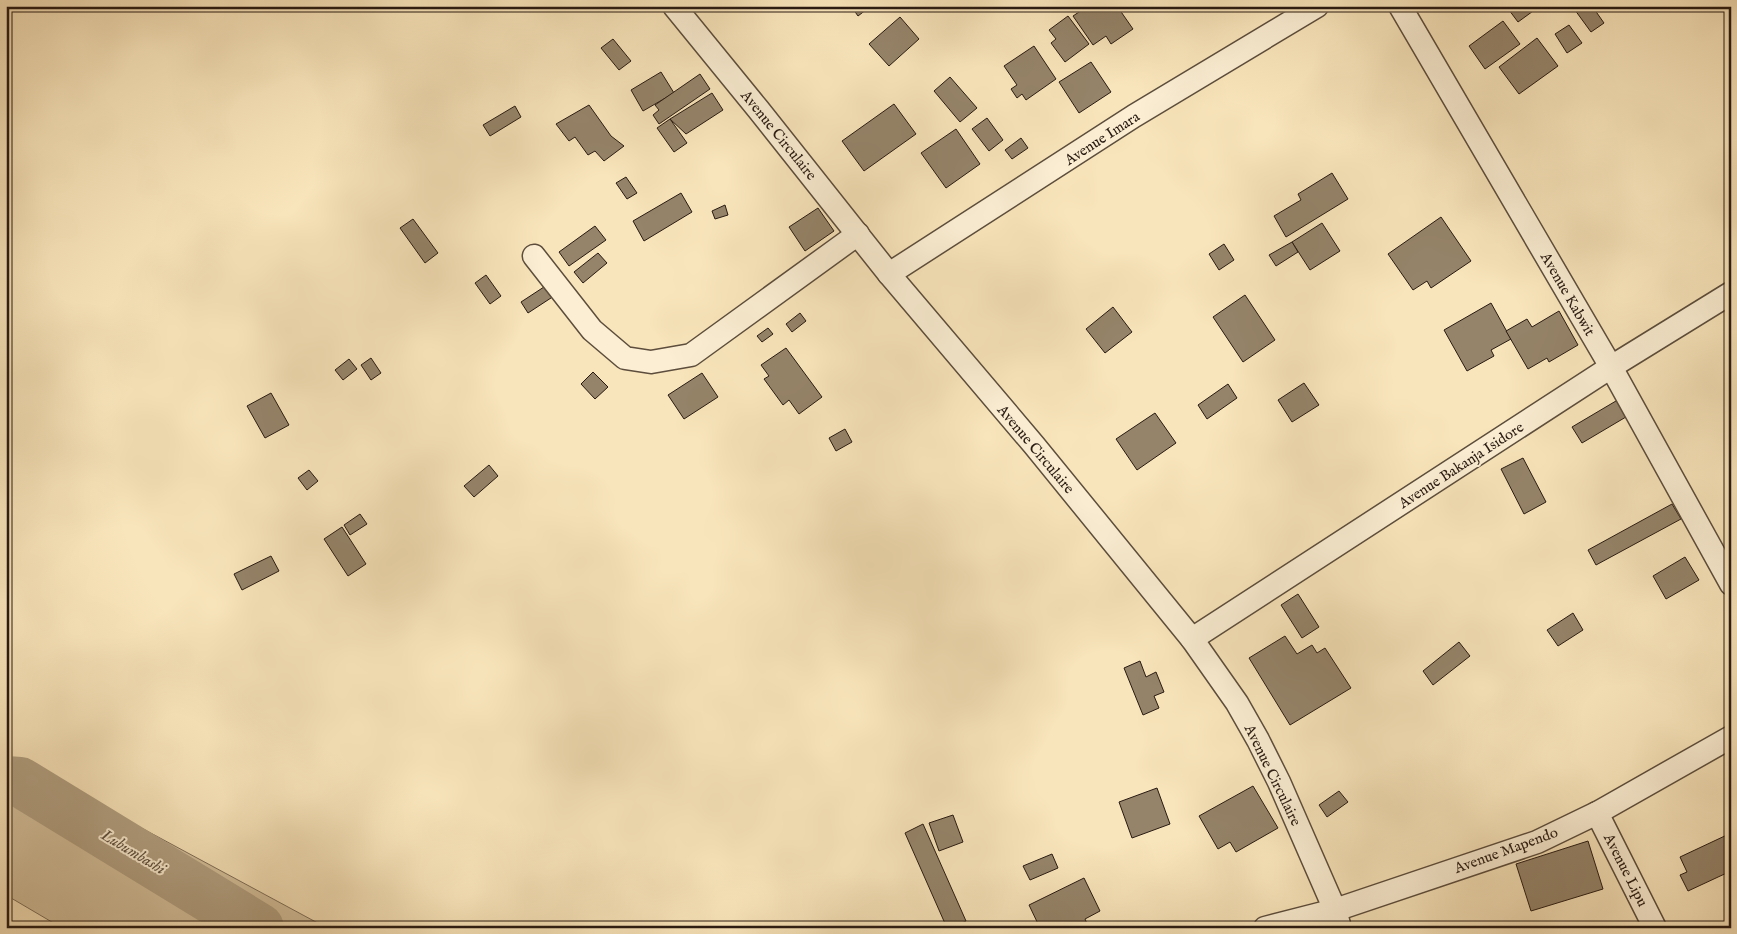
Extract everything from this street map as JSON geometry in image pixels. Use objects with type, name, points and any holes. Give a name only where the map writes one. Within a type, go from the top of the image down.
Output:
[{"type":"street","name":"Avenue Circulaire","points":[[674,6],[889,274],[1034,445],[1192,639],[1238,703],[1258,740],[1279,782],[1337,919]]},
{"type":"street","name":"Avenue Imara","points":[[889,274],[1134,116],[1317,6]]},
{"type":"street","name":"Avenue Kabwit","points":[[1400,6],[1611,367],[1731,584]]},
{"type":"street","points":[[534,256],[592,330],[625,358],[651,362],[691,355],[858,234]]},
{"type":"street","name":"Avenue Bakanja Isidore","points":[[1192,639],[1611,367],[1731,293]]},
{"type":"street","name":"Avenue Mapendo","points":[[1265,928],[1337,919],[1537,842],[1597,813],[1731,737]]},
{"type":"street","name":"Avenue Lipu","points":[[1597,813],[1654,928]]},
{"type":"shaded area","points":[[6,755],[327,928],[62,928],[6,895]]},
{"type":"building","points":[[851,6],[871,6],[858,16]]},
{"type":"building","points":[[1088,6],[1117,6],[1133,29],[1111,44],[1106,36],[1093,45],[1073,16]]},
{"type":"building","points":[[1506,6],[1540,6],[1518,22]]},
{"type":"building","points":[[1572,6],[1592,6],[1604,23],[1591,32]]},
{"type":"building","points":[[1068,16],[1089,44],[1065,62],[1051,43],[1056,39],[1049,30]]},
{"type":"building","points":[[900,17],[919,39],[889,66],[869,44]]},
{"type":"building","points":[[1503,21],[1520,44],[1485,69],[1469,46]]},
{"type":"building","points":[[1569,25],[1582,43],[1567,53],[1555,34]]},
{"type":"building","points":[[1537,38],[1558,66],[1519,94],[1499,67]]},
{"type":"building","points":[[613,39],[631,61],[619,70],[601,48]]},
{"type":"building","points":[[1034,46],[1056,79],[1026,100],[1022,94],[1017,98],[1011,89],[1017,85],[1004,66]]},
{"type":"building","points":[[1091,62],[1111,92],[1079,113],[1059,82]]},
{"type":"building","points":[[661,72],[674,93],[643,111],[631,90]]},
{"type":"building","points":[[700,74],[710,89],[659,124],[653,115],[659,110],[655,105]]},
{"type":"building","points":[[950,77],[977,108],[960,122],[934,91]]},
{"type":"building","points":[[712,93],[723,110],[686,134],[670,119]]},
{"type":"building","points":[[894,104],[916,134],[864,171],[842,141]]},
{"type":"building","points":[[589,105],[611,136],[624,146],[604,161],[595,151],[588,155],[575,137],[569,141],[556,124]]},
{"type":"building","points":[[515,106],[521,117],[490,136],[483,125]]},
{"type":"building","points":[[987,118],[1003,140],[989,151],[972,129]]},
{"type":"building","points":[[670,119],[687,143],[674,152],[657,128]]},
{"type":"building","points":[[956,129],[980,164],[946,188],[921,153]]},
{"type":"building","points":[[1021,138],[1028,148],[1012,159],[1005,150]]},
{"type":"building","points":[[1332,173],[1348,199],[1286,237],[1274,216],[1301,200],[1298,194]]},
{"type":"building","points":[[626,177],[637,193],[627,199],[616,183]]},
{"type":"building","points":[[681,193],[692,212],[644,241],[633,221]]},
{"type":"building","points":[[725,205],[728,215],[715,219],[712,211]]},
{"type":"building","points":[[818,208],[834,231],[805,251],[789,227]]},
{"type":"building","points":[[1441,217],[1471,261],[1431,288],[1427,281],[1413,290],[1388,254]]},
{"type":"building","points":[[413,219],[438,253],[425,263],[400,228]]},
{"type":"building","points":[[1322,223],[1340,251],[1310,270],[1292,242]]},
{"type":"building","points":[[595,226],[606,240],[569,266],[559,252]]},
{"type":"building","points":[[1292,242],[1298,252],[1276,266],[1269,255]]},
{"type":"building","points":[[1224,244],[1234,260],[1219,270],[1209,254]]},
{"type":"building","points":[[598,253],[607,263],[583,283],[574,272]]},
{"type":"building","points":[[486,275],[501,296],[490,304],[475,283]]},
{"type":"building","points":[[547,285],[554,296],[528,313],[521,302]]},
{"type":"building","points":[[1245,295],[1275,340],[1243,362],[1213,317]]},
{"type":"building","points":[[1491,303],[1511,339],[1491,350],[1494,356],[1467,371],[1444,330]]},
{"type":"building","points":[[1113,307],[1132,332],[1105,353],[1086,329]]},
{"type":"building","points":[[1559,311],[1578,345],[1549,362],[1547,358],[1528,369],[1506,331],[1527,319],[1532,327]]},
{"type":"building","points":[[800,313],[806,321],[792,332],[786,324]]},
{"type":"building","points":[[768,328],[773,334],[762,342],[757,336]]},
{"type":"building","points":[[786,348],[822,397],[799,414],[789,400],[783,405],[764,379],[769,376],[761,365]]},
{"type":"building","points":[[371,358],[381,373],[371,380],[361,365]]},
{"type":"building","points":[[349,359],[357,369],[343,380],[335,370]]},
{"type":"building","points":[[593,372],[608,387],[595,399],[581,384]]},
{"type":"building","points":[[702,373],[718,397],[684,419],[668,395]]},
{"type":"building","points":[[1304,383],[1319,405],[1292,422],[1278,400]]},
{"type":"building","points":[[1228,384],[1237,398],[1207,419],[1198,405]]},
{"type":"building","points":[[271,393],[289,425],[265,438],[247,406]]},
{"type":"building","points":[[1621,398],[1631,414],[1582,443],[1572,427]]},
{"type":"building","points":[[1155,413],[1176,443],[1137,470],[1116,439]]},
{"type":"building","points":[[845,429],[852,442],[836,451],[829,438]]},
{"type":"building","points":[[1523,458],[1546,502],[1524,514],[1501,469]]},
{"type":"building","points":[[489,465],[498,476],[474,497],[464,486]]},
{"type":"building","points":[[309,470],[318,481],[307,490],[298,478]]},
{"type":"building","points":[[1672,504],[1681,519],[1596,565],[1588,550]]},
{"type":"building","points":[[360,514],[367,524],[350,535],[344,525]]},
{"type":"building","points":[[342,527],[366,564],[348,576],[324,539]]},
{"type":"building","points":[[271,556],[279,571],[242,590],[234,574]]},
{"type":"building","points":[[1685,557],[1699,580],[1666,599],[1653,576]]},
{"type":"building","points":[[1298,594],[1319,627],[1302,638],[1281,605]]},
{"type":"building","points":[[1573,613],[1583,630],[1558,646],[1547,630]]},
{"type":"building","points":[[1285,636],[1297,654],[1312,645],[1317,653],[1325,648],[1351,688],[1290,725],[1249,658]]},
{"type":"building","points":[[1459,642],[1470,656],[1433,685],[1423,671]]},
{"type":"building","points":[[1140,661],[1146,677],[1156,672],[1164,692],[1154,696],[1159,708],[1143,715],[1124,668]]},
{"type":"building","points":[[1253,786],[1278,828],[1236,852],[1230,842],[1218,849],[1199,816]]},
{"type":"building","points":[[1157,788],[1170,824],[1132,838],[1119,802]]},
{"type":"building","points":[[1339,791],[1348,802],[1327,817],[1319,805]]},
{"type":"building","points":[[953,815],[963,842],[939,851],[929,823]]},
{"type":"building","points":[[923,824],[966,921],[952,928],[947,928],[905,833]]},
{"type":"building","points":[[1729,834],[1731,838],[1731,871],[1688,891],[1680,875],[1687,872],[1680,857]]},
{"type":"building","points":[[1588,841],[1603,889],[1531,911],[1516,864]]},
{"type":"building","points":[[1052,854],[1058,868],[1030,880],[1023,866]]},
{"type":"building","points":[[1084,878],[1100,911],[1085,919],[1089,928],[1040,928],[1029,905]]},
{"type":"waterway","name":"Lubumbashi","points":[[6,781],[20,782],[259,928]]}]
